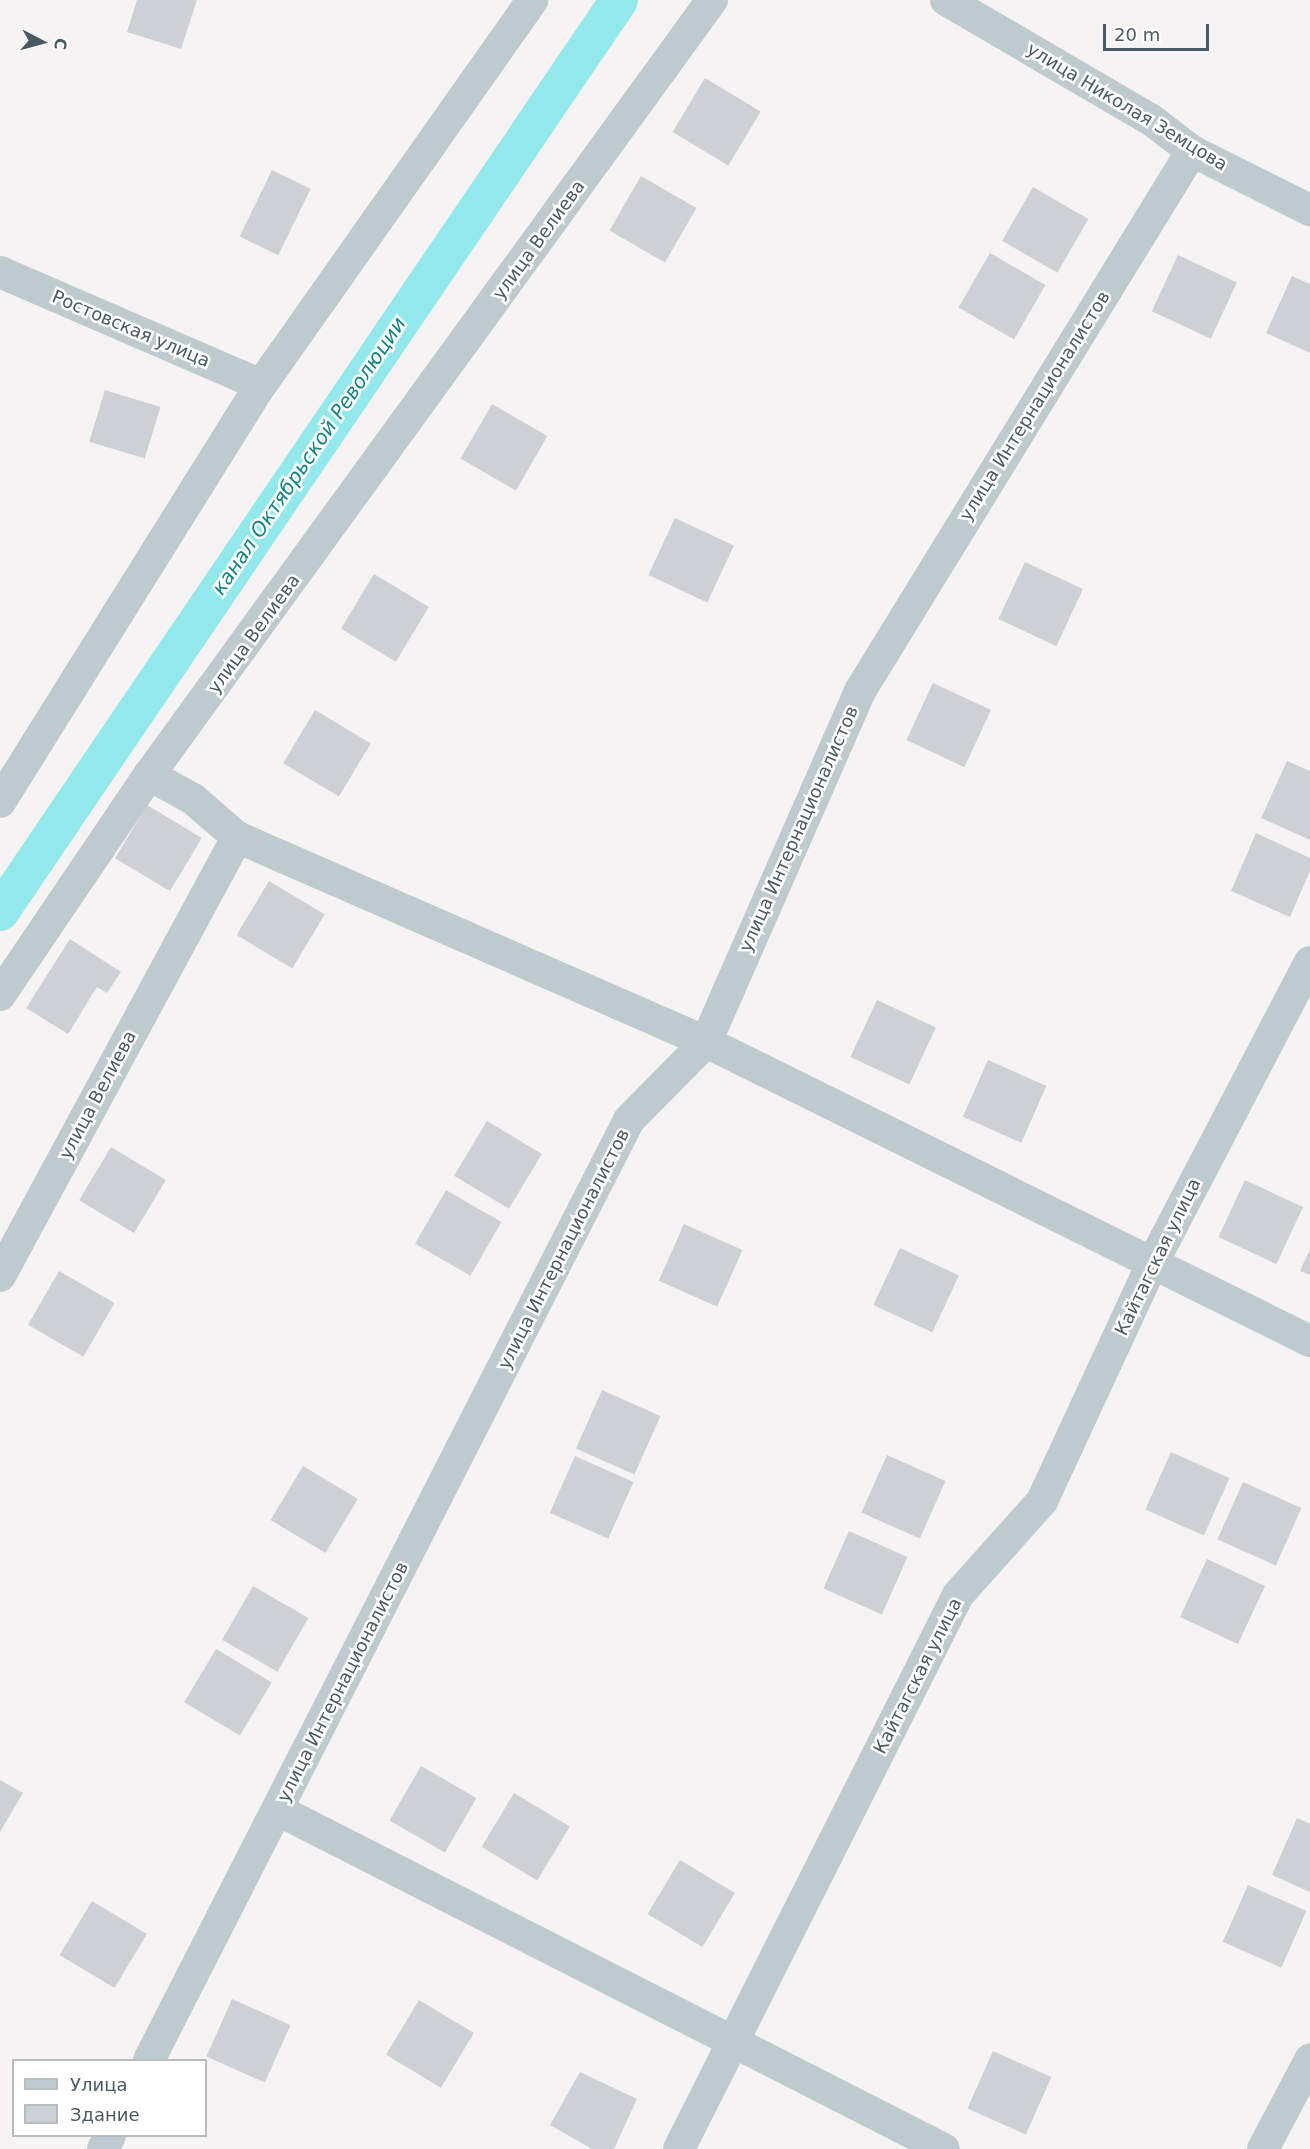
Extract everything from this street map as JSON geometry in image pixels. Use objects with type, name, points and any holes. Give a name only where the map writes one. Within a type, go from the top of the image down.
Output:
[{"type":"street","points":[[0,802],[261,385],[533,0]]},
{"type":"street","name":"улица Велиева","points":[[0,995],[149,775],[712,0]]},
{"type":"street","name":"улица Николая Земцова","points":[[946,0],[1150,119],[1192,151],[1310,210]]},
{"type":"street","name":"улица Интернационалистов","points":[[150,2059],[629,1120],[706,1042],[860,691],[1192,151]]},
{"type":"street","name":"Ростовская улица","points":[[0,273],[261,385]]},
{"type":"street","points":[[149,775],[193,800],[237,837],[706,1042],[1150,1266],[1310,1341]]},
{"type":"street","name":"улица Велиева","points":[[0,1276],[237,837]]},
{"type":"street","name":"Кайтагская улица","points":[[679,2149],[958,1595],[1042,1501],[1150,1266],[1310,962]]},
{"type":"street","points":[[278,1810],[944,2149]]},
{"type":"street","points":[[1263,2149],[1310,2060]]},
{"type":"building","points":[[137,0],[197,0],[181,49],[127,32]]},
{"type":"building","points":[[705,78],[761,111],[728,165],[673,132]]},
{"type":"building","points":[[272,170],[311,189],[278,255],[240,237]]},
{"type":"building","points":[[641,176],[696,208],[665,263],[610,231]]},
{"type":"building","points":[[1033,187],[1088,219],[1057,273],[1002,241]]},
{"type":"building","points":[[990,253],[1045,285],[1014,340],[958,308]]},
{"type":"building","points":[[1178,255],[1237,282],[1211,339],[1152,311]]},
{"type":"building","points":[[1292,276],[1310,284],[1310,353],[1266,333]]},
{"type":"building","points":[[105,390],[160,407],[145,459],[89,442]]},
{"type":"building","points":[[492,404],[547,436],[516,491],[460,459]]},
{"type":"building","points":[[675,518],[734,545],[707,603],[648,575]]},
{"type":"building","points":[[1025,562],[1083,589],[1056,646],[998,619]]},
{"type":"building","points":[[374,574],[429,607],[396,662],[341,629]]},
{"type":"building","points":[[933,683],[991,710],[964,767],[906,740]]},
{"type":"building","points":[[315,710],[371,743],[339,797],[283,763]]},
{"type":"building","points":[[1287,761],[1310,771],[1310,840],[1261,818]]},
{"type":"building","points":[[147,805],[202,838],[170,891],[115,858]]},
{"type":"building","points":[[1256,833],[1310,858],[1310,871],[1290,917],[1231,891]]},
{"type":"building","points":[[269,881],[325,914],[292,968],[237,935]]},
{"type":"building","points":[[70,939],[121,972],[107,993],[97,987],[68,1034],[26,1008]]},
{"type":"building","points":[[877,1000],[936,1027],[909,1085],[850,1057]]},
{"type":"building","points":[[988,1060],[1046,1086],[1021,1143],[963,1117]]},
{"type":"building","points":[[487,1121],[542,1154],[509,1209],[454,1176]]},
{"type":"building","points":[[111,1147],[166,1180],[134,1233],[79,1200]]},
{"type":"building","points":[[1245,1180],[1303,1207],[1276,1264],[1218,1237]]},
{"type":"building","points":[[446,1190],[501,1222],[470,1276],[415,1244]]},
{"type":"building","points":[[684,1224],[742,1250],[717,1307],[659,1281]]},
{"type":"building","points":[[900,1248],[959,1275],[932,1333],[873,1305]]},
{"type":"building","points":[[1310,1249],[1310,1275],[1300,1271]]},
{"type":"building","points":[[59,1271],[114,1303],[83,1357],[28,1325]]},
{"type":"building","points":[[602,1390],[660,1416],[634,1474],[576,1448]]},
{"type":"building","points":[[1171,1452],[1229,1478],[1204,1536],[1145,1510]]},
{"type":"building","points":[[887,1455],[945,1481],[920,1539],[861,1513]]},
{"type":"building","points":[[575,1456],[633,1482],[608,1539],[550,1513]]},
{"type":"building","points":[[303,1466],[358,1499],[325,1553],[271,1520]]},
{"type":"building","points":[[1243,1482],[1301,1508],[1276,1566],[1217,1540]]},
{"type":"building","points":[[849,1531],[907,1557],[882,1615],[823,1589]]},
{"type":"building","points":[[1207,1559],[1265,1586],[1238,1644],[1180,1617]]},
{"type":"building","points":[[253,1586],[308,1618],[277,1672],[222,1640]]},
{"type":"building","points":[[216,1649],[272,1682],[240,1736],[184,1702]]},
{"type":"building","points":[[421,1766],[476,1798],[445,1853],[390,1821]]},
{"type":"building","points":[[0,1780],[23,1793],[0,1832]]},
{"type":"building","points":[[514,1793],[570,1826],[537,1880],[482,1847]]},
{"type":"building","points":[[1297,1818],[1310,1824],[1310,1892],[1272,1875]]},
{"type":"building","points":[[680,1860],[735,1893],[702,1947],[648,1914]]},
{"type":"building","points":[[1248,1885],[1306,1911],[1281,1968],[1223,1942]]},
{"type":"building","points":[[92,1901],[147,1934],[114,1988],[60,1955]]},
{"type":"building","points":[[232,1999],[290,2025],[265,2083],[206,2057]]},
{"type":"building","points":[[419,2000],[474,2033],[441,2088],[386,2055]]},
{"type":"building","points":[[993,2051],[1051,2077],[1026,2135],[967,2109]]},
{"type":"building","points":[[580,2072],[637,2099],[614,2149],[592,2149],[550,2125]]},
{"type":"waterway","name":"канал Октябрьской Революции","points":[[0,912],[619,0]]}]
